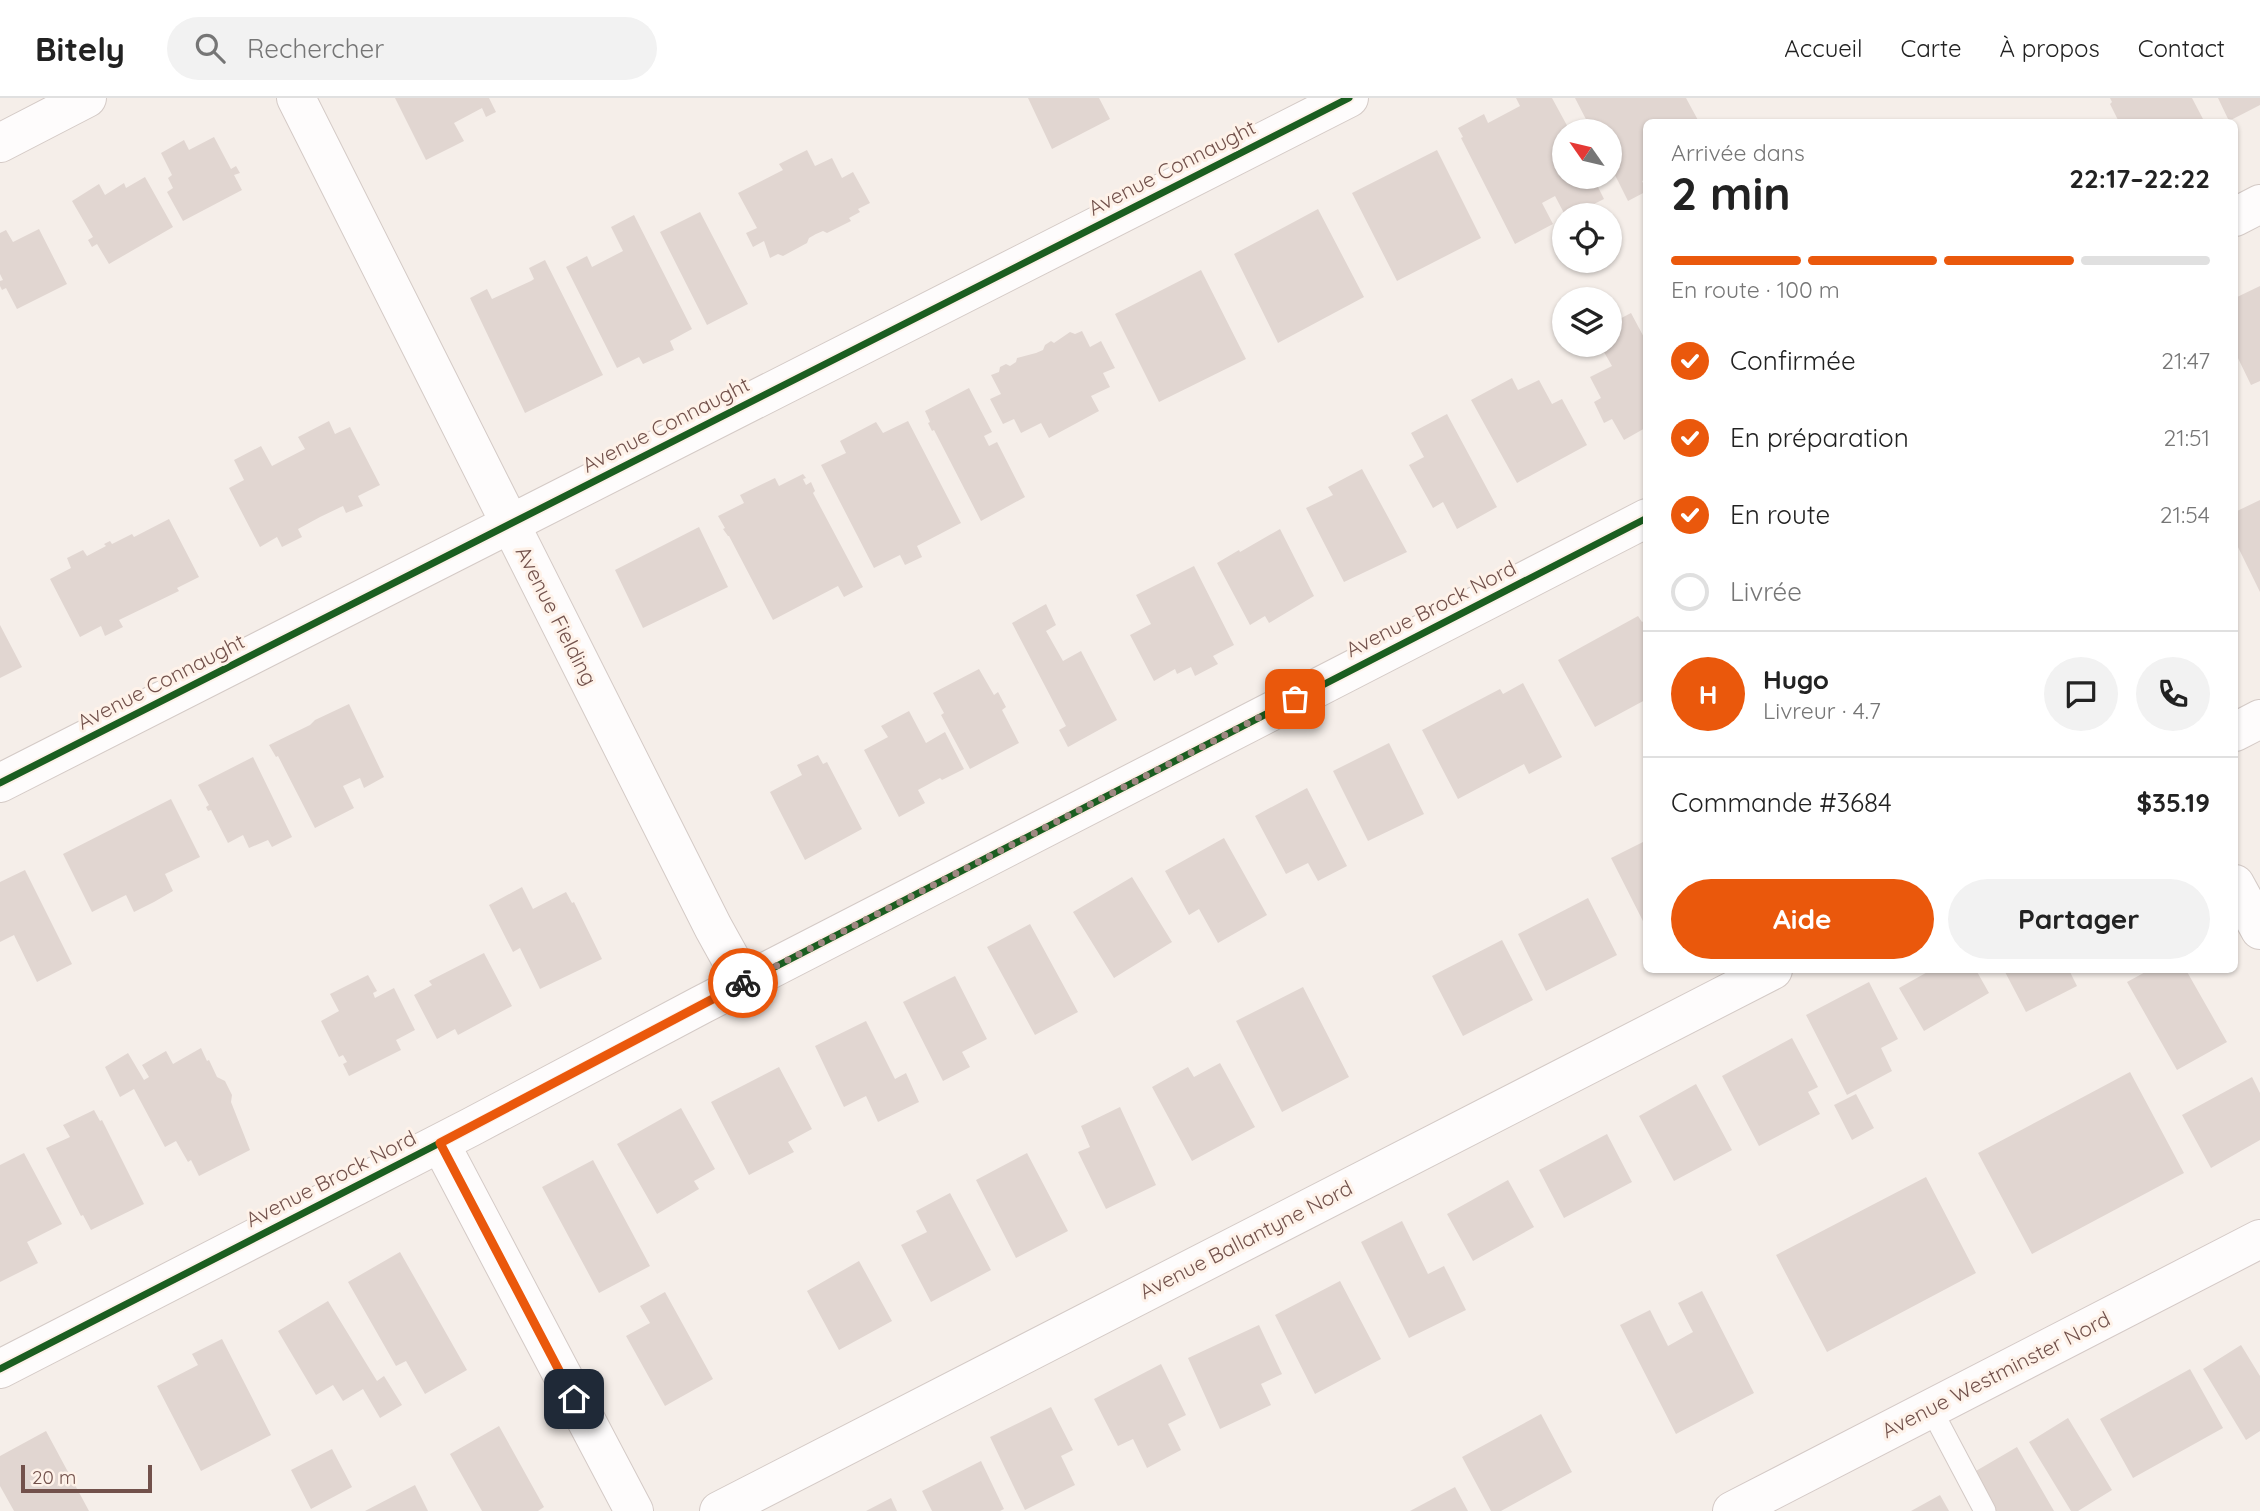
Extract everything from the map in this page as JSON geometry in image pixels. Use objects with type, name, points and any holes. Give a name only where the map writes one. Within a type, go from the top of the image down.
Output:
[{"type":"street","points":[[0,143],[87,98]]},
{"type":"street","name":"Avenue Fielding","points":[[296,98],[713,927],[744,983]]},
{"type":"street","name":"Avenue Connaught","points":[[0,783],[1349,98]]},
{"type":"street","points":[[2238,215],[2260,204]]},
{"type":"street","name":"Avenue Brock Nord","points":[[0,1369],[1643,520]]},
{"type":"street","points":[[2238,730],[2260,719]]},
{"type":"street","points":[[2238,890],[2260,930]]},
{"type":"street","name":"Avenue Ballantyne Nord","points":[[719,1511],[1767,973]]},
{"type":"street","points":[[440,1143],[634,1511]]},
{"type":"street","name":"Avenue Westminster Nord","points":[[1732,1511],[2260,1239]]},
{"type":"lane","points":[[1931,1409],[1985,1511]]},
{"type":"building","points":[[395,98],[489,98],[496,112],[486,117],[482,108],[454,123],[464,141],[426,160]]},
{"type":"building","points":[[1028,98],[1099,98],[1110,119],[1052,149]]},
{"type":"building","points":[[1516,98],[1552,98],[1563,119],[1552,119],[1552,189],[1599,189],[1604,199],[1596,203],[1559,203],[1555,196],[1542,203],[1552,225],[1515,244],[1458,128],[1484,114],[1488,123],[1520,106]]},
{"type":"building","points":[[1575,98],[1686,98],[1697,119],[1643,119],[1643,193],[1628,201],[1622,189],[1622,119],[1586,119]]},
{"type":"building","points":[[2110,98],[2192,98],[2203,119],[2118,119],[2110,104]]},
{"type":"building","points":[[2218,98],[2260,98],[2260,105],[2228,119]]},
{"type":"building","points":[[214,137],[231,169],[236,166],[240,173],[234,175],[242,190],[183,221],[167,192],[173,188],[168,178],[172,175],[161,153],[184,140],[189,150]]},
{"type":"building","points":[[807,150],[815,166],[832,158],[842,178],[853,172],[870,203],[858,209],[860,212],[849,218],[851,221],[827,233],[823,231],[816,234],[809,238],[807,243],[783,256],[778,254],[770,258],[764,241],[753,247],[746,233],[757,228],[738,193],[783,170],[779,164]]},
{"type":"building","points":[[1437,150],[1481,238],[1397,281],[1352,193]]},
{"type":"building","points":[[145,177],[173,227],[109,264],[97,244],[92,247],[88,240],[93,237],[72,201],[99,184],[105,195],[124,183],[126,188]]},
{"type":"building","points":[[1318,209],[1364,297],[1278,343],[1234,254]]},
{"type":"building","points":[[700,212],[748,304],[707,325],[660,232]]},
{"type":"building","points":[[634,215],[692,329],[670,341],[674,350],[643,364],[639,357],[617,368],[566,267],[587,256],[592,267],[623,251],[611,227]]},
{"type":"building","points":[[39,229],[67,284],[17,309],[6,288],[2,290],[0,286],[0,281],[3,280],[0,274],[0,233],[6,230],[13,242]]},
{"type":"building","points":[[545,260],[603,375],[525,413],[470,298],[487,289],[492,299],[531,281],[534,279],[529,268]]},
{"type":"building","points":[[1201,270],[1246,359],[1159,402],[1115,314]]},
{"type":"building","points":[[2260,286],[2260,381],[2251,385],[2238,358],[2238,297]]},
{"type":"building","points":[[1631,313],[1643,336],[1643,429],[1624,440],[1612,419],[1604,423],[1594,402],[1601,398],[1590,377],[1612,366],[1607,357],[1622,357],[1622,318]]},
{"type":"building","points":[[1082,331],[1090,347],[1101,341],[1115,368],[1103,373],[1110,387],[1091,396],[1099,411],[1049,438],[1041,423],[1021,433],[1014,419],[1003,424],[990,399],[1001,394],[991,375],[999,372],[1000,367],[1006,364],[1010,366],[1017,358],[1043,350],[1051,341],[1054,343],[1070,332],[1075,334]]},
{"type":"building","points":[[1512,378],[1518,390],[1539,380],[1552,404],[1562,399],[1587,445],[1517,483],[1471,400]]},
{"type":"building","points":[[969,388],[992,432],[984,436],[989,446],[997,442],[1025,497],[981,521],[934,430],[932,431],[925,411]]},
{"type":"building","points":[[1447,414],[1497,507],[1457,529],[1443,502],[1433,508],[1409,465],[1424,457],[1411,433]]},
{"type":"building","points":[[329,421],[335,434],[350,427],[380,485],[358,496],[363,506],[346,513],[343,506],[320,517],[298,529],[302,537],[282,547],[277,537],[260,547],[229,488],[244,480],[234,460],[261,446],[272,466],[305,449],[298,437]]},
{"type":"building","points":[[908,421],[961,523],[917,546],[922,557],[905,565],[900,555],[874,568],[821,465],[846,453],[840,441],[876,422],[883,433]]},
{"type":"building","points":[[1362,469],[1407,552],[1344,582],[1306,508],[1333,495],[1328,487]]},
{"type":"building","points":[[803,474],[806,485],[811,482],[815,491],[813,493],[863,587],[844,597],[838,586],[773,620],[718,516],[744,503],[740,495],[775,478],[779,486]]},
{"type":"building","points":[[2260,500],[2260,592],[2238,547],[2238,511]]},
{"type":"building","points":[[169,519],[199,577],[177,588],[179,591],[119,620],[123,627],[105,636],[101,626],[80,637],[50,579],[71,568],[67,558],[83,550],[87,556],[110,541],[112,544],[132,534],[134,537]]},
{"type":"building","points":[[699,527],[728,587],[643,628],[615,570]]},
{"type":"building","points":[[1280,529],[1314,596],[1269,623],[1265,616],[1250,625],[1217,563]]},
{"type":"building","points":[[1194,566],[1234,645],[1213,656],[1218,664],[1195,676],[1191,667],[1177,674],[1175,669],[1154,681],[1130,635],[1151,624],[1136,595]]},
{"type":"building","points":[[1046,604],[1056,625],[1046,631],[1063,661],[1081,651],[1117,720],[1068,747],[1059,730],[1066,726],[1012,623]]},
{"type":"building","points":[[1638,616],[1643,621],[1643,701],[1595,727],[1558,660]]},
{"type":"building","points":[[0,625],[22,667],[0,678]]},
{"type":"building","points":[[979,669],[994,695],[998,692],[1006,707],[1002,710],[1019,743],[970,769],[941,715],[944,713],[933,693]]},
{"type":"building","points":[[1523,683],[1562,757],[1529,774],[1524,764],[1458,799],[1422,730],[1500,689],[1503,694]]},
{"type":"building","points":[[349,704],[384,777],[364,788],[360,778],[343,786],[354,808],[315,828],[278,756],[276,757],[269,745]]},
{"type":"building","points":[[909,711],[926,743],[945,732],[964,769],[918,790],[925,803],[899,817],[864,750],[888,737],[881,726]]},
{"type":"building","points":[[1389,743],[1424,814],[1368,841],[1333,771]]},
{"type":"building","points":[[818,755],[823,764],[827,762],[862,829],[805,860],[770,792],[802,775],[797,765]]},
{"type":"building","points":[[253,757],[292,837],[272,847],[268,840],[249,848],[243,835],[228,843],[211,810],[208,811],[206,807],[209,805],[198,785]]},
{"type":"building","points":[[1307,788],[1347,866],[1318,881],[1308,863],[1286,874],[1255,816]]},
{"type":"building","points":[[171,799],[200,857],[165,874],[173,891],[154,902],[134,912],[126,895],[92,912],[63,854]]},
{"type":"building","points":[[1224,838],[1267,915],[1218,943],[1199,909],[1189,915],[1165,871]]},
{"type":"building","points":[[1643,842],[1643,921],[1611,858]]},
{"type":"building","points":[[25,870],[72,964],[37,982],[14,935],[0,942],[0,882]]},
{"type":"building","points":[[1132,877],[1172,942],[1114,978],[1073,912]]},
{"type":"building","points":[[522,887],[533,909],[566,892],[572,903],[574,902],[602,959],[540,989],[520,948],[513,952],[489,905]]},
{"type":"building","points":[[1588,898],[1617,955],[1546,991],[1518,934]]},
{"type":"building","points":[[1030,924],[1078,1012],[1035,1035],[987,947]]},
{"type":"building","points":[[1502,940],[1533,1000],[1463,1036],[1432,976]]},
{"type":"building","points":[[484,953],[512,1006],[458,1035],[455,1029],[437,1039],[414,995],[432,985],[429,981]]},
{"type":"building","points":[[1926,973],[1978,973],[1989,993],[1924,1031],[1899,988]]},
{"type":"building","points":[[2006,973],[2070,973],[2077,986],[2026,1012]]},
{"type":"building","points":[[2144,973],[2188,973],[2227,1042],[2177,1070],[2127,982]]},
{"type":"building","points":[[368,975],[377,991],[373,993],[375,998],[394,988],[415,1030],[396,1040],[401,1050],[349,1076],[343,1064],[347,1062],[343,1055],[339,1057],[321,1021],[339,1011],[330,994]]},
{"type":"building","points":[[955,976],[987,1039],[962,1052],[970,1067],[943,1081],[903,1002]]},
{"type":"building","points":[[1869,982],[1898,1039],[1881,1048],[1892,1071],[1847,1095],[1806,1015]]},
{"type":"building","points":[[1303,987],[1349,1077],[1282,1112],[1236,1021]]},
{"type":"building","points":[[866,1021],[895,1079],[906,1073],[919,1102],[878,1122],[866,1096],[844,1107],[815,1046]]},
{"type":"building","points":[[1792,1038],[1818,1087],[1808,1092],[1820,1114],[1759,1146],[1722,1076]]},
{"type":"building","points":[[201,1048],[217,1077],[225,1081],[232,1095],[231,1102],[250,1150],[199,1176],[191,1160],[188,1162],[176,1141],[165,1147],[134,1089],[120,1097],[105,1067],[128,1053],[144,1080],[149,1077],[142,1065],[166,1051],[173,1064]]},
{"type":"building","points":[[1220,1063],[1255,1127],[1192,1161],[1152,1087],[1188,1067],[1194,1077]]},
{"type":"building","points":[[779,1067],[812,1129],[788,1142],[794,1152],[749,1175],[711,1102]]},
{"type":"building","points":[[2130,1072],[2184,1173],[2032,1254],[1978,1153]]},
{"type":"building","points":[[2252,1077],[2260,1093],[2260,1140],[2211,1168],[2182,1115]]},
{"type":"building","points":[[1696,1084],[1732,1150],[1674,1181],[1639,1116]]},
{"type":"building","points":[[1856,1094],[1874,1128],[1852,1140],[1834,1105]]},
{"type":"building","points":[[1120,1107],[1156,1185],[1106,1209],[1078,1152],[1090,1147],[1081,1126]]},
{"type":"building","points":[[681,1108],[715,1169],[694,1181],[699,1189],[657,1214],[617,1144]]},
{"type":"building","points":[[94,1110],[100,1121],[102,1120],[144,1204],[91,1230],[46,1148],[70,1137],[63,1125]]},
{"type":"building","points":[[1607,1134],[1632,1182],[1564,1218],[1539,1170]]},
{"type":"building","points":[[24,1153],[62,1224],[27,1242],[38,1263],[0,1282],[0,1165]]},
{"type":"building","points":[[1027,1153],[1068,1231],[1016,1258],[976,1180]]},
{"type":"building","points":[[593,1160],[650,1266],[599,1293],[542,1187]]},
{"type":"building","points":[[1926,1177],[1976,1273],[1827,1352],[1776,1255]]},
{"type":"building","points":[[1508,1180],[1534,1227],[1473,1261],[1447,1214]]},
{"type":"building","points":[[950,1193],[991,1270],[931,1302],[901,1245],[927,1232],[916,1211]]},
{"type":"building","points":[[1402,1221],[1428,1274],[1444,1266],[1466,1310],[1409,1338],[1361,1242]]},
{"type":"building","points":[[400,1252],[467,1370],[425,1394],[406,1361],[396,1366],[348,1282]]},
{"type":"building","points":[[859,1261],[892,1321],[839,1350],[807,1291]]},
{"type":"building","points":[[1340,1281],[1381,1359],[1315,1394],[1275,1315]]},
{"type":"building","points":[[1702,1291],[1754,1393],[1676,1434],[1620,1325],[1650,1310],[1668,1346],[1693,1332],[1678,1303]]},
{"type":"building","points":[[665,1292],[713,1379],[665,1406],[626,1336],[650,1323],[640,1306]]},
{"type":"building","points":[[328,1301],[377,1381],[384,1376],[402,1405],[380,1418],[363,1389],[343,1401],[333,1385],[316,1395],[278,1331]]},
{"type":"building","points":[[1259,1325],[1282,1374],[1261,1384],[1271,1405],[1220,1429],[1188,1358]]},
{"type":"building","points":[[222,1339],[271,1435],[201,1471],[157,1386],[198,1365],[192,1354]]},
{"type":"building","points":[[2241,1345],[2260,1376],[2260,1431],[2246,1440],[2203,1369]]},
{"type":"building","points":[[1161,1364],[1186,1415],[1168,1424],[1181,1450],[1147,1468],[1133,1439],[1118,1446],[1094,1399]]},
{"type":"building","points":[[2190,1369],[2223,1428],[2133,1478],[2100,1419]]},
{"type":"building","points":[[1051,1407],[1073,1450],[1061,1456],[1075,1485],[1025,1510],[990,1437]]},
{"type":"building","points":[[1541,1414],[1572,1472],[1501,1511],[1491,1511],[1462,1457]]},
{"type":"building","points":[[2068,1418],[2112,1490],[2078,1511],[2071,1511],[2029,1442]]},
{"type":"building","points":[[499,1426],[544,1507],[538,1511],[482,1511],[450,1454]]},
{"type":"building","points":[[46,1431],[89,1511],[14,1511],[0,1486],[0,1456]]},
{"type":"building","points":[[2017,1447],[2054,1511],[1991,1511],[1969,1475]]},
{"type":"building","points":[[332,1449],[352,1487],[311,1509],[291,1470]]},
{"type":"building","points":[[981,1461],[1004,1509],[932,1511],[922,1491]]},
{"type":"building","points":[[415,1485],[428,1511],[365,1511]]},
{"type":"building","points":[[1455,1487],[1468,1511],[1410,1511]]},
{"type":"building","points":[[1940,1495],[1949,1511],[1911,1511]]},
{"type":"building","points":[[891,1498],[897,1511],[866,1511]]},
{"type":"cycle path","points":[[0,783],[1349,98]]},
{"type":"cycle path","points":[[0,1369],[1643,520]]},
{"type":"way so far","points":[[743,983],[1295,699]]},
{"type":"route","points":[[574,1399],[440,1143],[743,983]]}]
